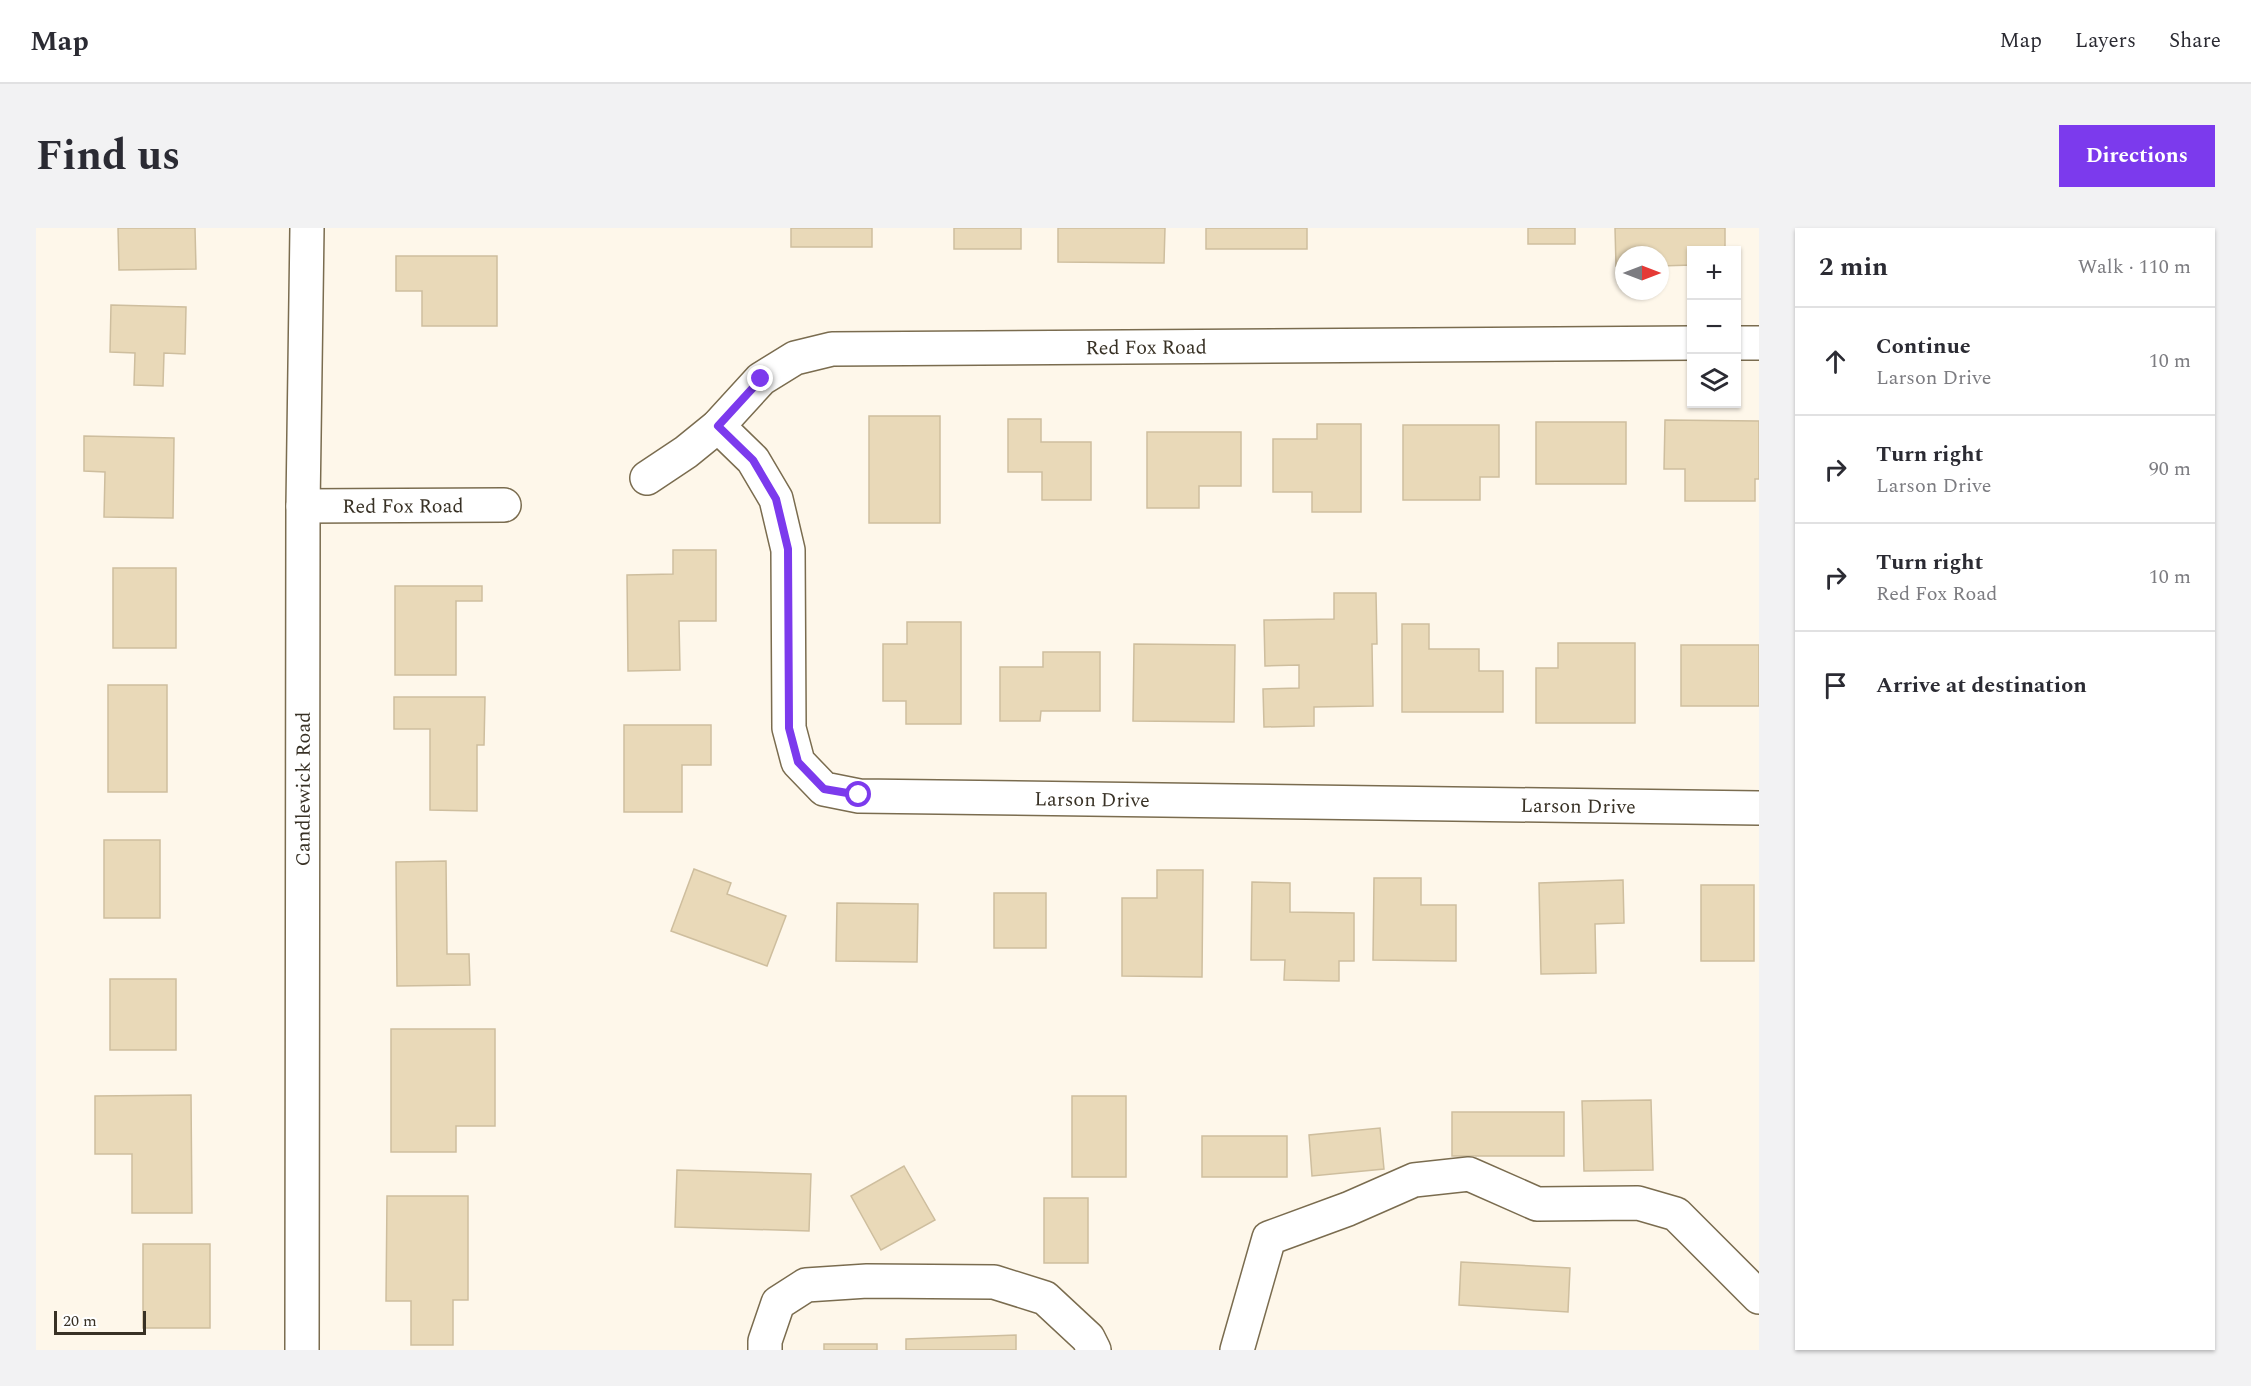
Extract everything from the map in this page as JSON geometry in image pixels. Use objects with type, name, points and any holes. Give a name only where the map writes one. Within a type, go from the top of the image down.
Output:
[{"type":"street","name":"Candlewick Road","points":[[302,1350],[303,506],[308,228]]},
{"type":"street","name":"Red Fox Road","points":[[647,478],[686,452],[718,426],[761,379],[795,358],[832,349],[1687,343]]},
{"type":"street","points":[[1741,343],[1759,343]]},
{"type":"street","name":"Larson Drive","points":[[718,426],[753,460],[776,499],[788,549],[789,728],[798,762],[824,789],[859,795],[1759,808]]},
{"type":"street","name":"Red Fox Road","points":[[303,506],[504,506]]},
{"type":"street","points":[[1237,1350],[1269,1238],[1348,1209],[1414,1180],[1458,1175],[1469,1174],[1537,1204],[1638,1203],[1676,1214],[1759,1297]]},
{"type":"street","points":[[765,1350],[765,1341],[778,1303],[806,1285],[867,1281],[994,1282],[1045,1298],[1088,1338],[1094,1350]]},
{"type":"building","points":[[118,228],[195,228],[196,269],[119,270]]},
{"type":"building","points":[[791,228],[872,228],[872,247],[791,247]]},
{"type":"building","points":[[954,228],[1021,228],[1021,249],[954,249]]},
{"type":"building","points":[[1058,228],[1165,228],[1164,263],[1058,262]]},
{"type":"building","points":[[1206,228],[1307,228],[1307,249],[1206,249]]},
{"type":"building","points":[[1528,228],[1575,228],[1575,244],[1528,244]]},
{"type":"building","points":[[1615,228],[1725,228],[1725,246],[1687,246],[1687,265],[1669,266],[1669,246],[1615,246]]},
{"type":"building","points":[[396,256],[497,256],[497,326],[422,326],[422,291],[396,291]]},
{"type":"building","points":[[111,305],[186,307],[185,354],[164,353],[163,386],[134,385],[135,353],[110,352]]},
{"type":"building","points":[[869,416],[940,416],[940,523],[869,523]]},
{"type":"building","points":[[1008,419],[1041,419],[1041,442],[1091,442],[1091,500],[1042,500],[1042,472],[1008,472]]},
{"type":"building","points":[[1665,420],[1759,421],[1759,479],[1755,479],[1755,501],[1685,501],[1685,469],[1664,469]]},
{"type":"building","points":[[1536,422],[1626,422],[1626,484],[1536,484]]},
{"type":"building","points":[[1317,424],[1361,424],[1361,512],[1312,512],[1312,492],[1273,492],[1273,439],[1317,439]]},
{"type":"building","points":[[1403,425],[1499,425],[1499,477],[1480,477],[1480,500],[1403,500]]},
{"type":"building","points":[[1147,432],[1241,432],[1241,486],[1199,486],[1199,508],[1147,508]]},
{"type":"building","points":[[84,436],[174,438],[173,518],[104,517],[105,472],[84,471]]},
{"type":"building","points":[[673,550],[716,550],[716,621],[679,621],[680,670],[628,671],[627,575],[673,574]]},
{"type":"building","points":[[113,568],[176,568],[176,648],[113,648]]},
{"type":"building","points":[[395,586],[482,586],[482,601],[456,601],[456,675],[395,675]]},
{"type":"building","points":[[1334,593],[1376,593],[1377,644],[1372,644],[1373,706],[1314,707],[1314,726],[1264,727],[1263,689],[1299,688],[1299,665],[1265,666],[1264,620],[1334,619]]},
{"type":"building","points":[[907,622],[961,622],[961,724],[906,724],[906,701],[883,701],[883,644],[907,644]]},
{"type":"building","points":[[1402,624],[1429,624],[1429,649],[1479,649],[1479,671],[1503,671],[1503,712],[1402,712]]},
{"type":"building","points":[[1558,643],[1635,643],[1635,723],[1536,723],[1536,668],[1558,668]]},
{"type":"building","points":[[1134,644],[1235,645],[1234,722],[1133,721]]},
{"type":"building","points":[[1681,645],[1759,645],[1759,706],[1681,706]]},
{"type":"building","points":[[1043,652],[1100,652],[1100,711],[1041,711],[1040,721],[1000,721],[1000,667],[1043,667]]},
{"type":"building","points":[[108,685],[167,685],[167,792],[108,792]]},
{"type":"building","points":[[394,697],[485,697],[484,745],[477,745],[477,811],[430,810],[430,729],[394,729]]},
{"type":"building","points":[[624,725],[711,725],[711,765],[682,765],[682,812],[624,812]]},
{"type":"building","points":[[104,840],[160,840],[160,918],[104,918]]},
{"type":"building","points":[[446,861],[447,954],[469,954],[470,985],[397,986],[396,862]]},
{"type":"building","points":[[694,869],[731,883],[727,894],[786,916],[767,966],[671,931]]},
{"type":"building","points":[[1157,870],[1203,870],[1202,977],[1122,976],[1122,898],[1157,898]]},
{"type":"building","points":[[1374,878],[1421,878],[1421,905],[1456,905],[1456,961],[1373,960]]},
{"type":"building","points":[[1623,880],[1624,923],[1595,924],[1596,973],[1541,974],[1539,883]]},
{"type":"building","points":[[1252,882],[1290,883],[1290,912],[1354,913],[1354,961],[1339,961],[1339,981],[1284,980],[1285,960],[1251,960]]},
{"type":"building","points":[[1701,885],[1754,885],[1754,961],[1701,961]]},
{"type":"building","points":[[994,893],[1046,893],[1046,948],[994,948]]},
{"type":"building","points":[[837,903],[918,904],[917,962],[836,961]]},
{"type":"building","points":[[110,979],[176,979],[176,1050],[110,1050]]},
{"type":"building","points":[[391,1029],[495,1029],[495,1126],[456,1126],[456,1152],[391,1152]]},
{"type":"building","points":[[191,1095],[192,1213],[132,1213],[132,1154],[95,1154],[95,1096]]},
{"type":"building","points":[[1072,1096],[1126,1096],[1126,1177],[1072,1177]]},
{"type":"building","points":[[1651,1100],[1653,1170],[1584,1171],[1582,1101]]},
{"type":"building","points":[[1452,1112],[1564,1112],[1564,1156],[1452,1156]]},
{"type":"building","points":[[1380,1128],[1384,1169],[1312,1176],[1309,1135]]},
{"type":"building","points":[[1202,1136],[1287,1136],[1287,1177],[1202,1177]]},
{"type":"building","points":[[904,1166],[935,1220],[881,1250],[851,1196]]},
{"type":"building","points":[[677,1170],[811,1174],[809,1231],[675,1227]]},
{"type":"building","points":[[387,1196],[468,1196],[468,1300],[453,1300],[453,1345],[411,1345],[411,1301],[386,1301]]},
{"type":"building","points":[[1044,1198],[1088,1198],[1088,1263],[1044,1263]]},
{"type":"building","points":[[143,1244],[210,1244],[210,1328],[143,1328]]},
{"type":"building","points":[[1461,1262],[1570,1268],[1568,1312],[1459,1305]]},
{"type":"building","points":[[1016,1335],[1016,1350],[906,1350],[906,1339]]},
{"type":"building","points":[[824,1344],[877,1344],[877,1350],[824,1350]]},
{"type":"route","points":[[761,379],[718,426],[753,460],[776,499],[788,549],[789,728],[798,762],[824,789],[859,795]]}]
